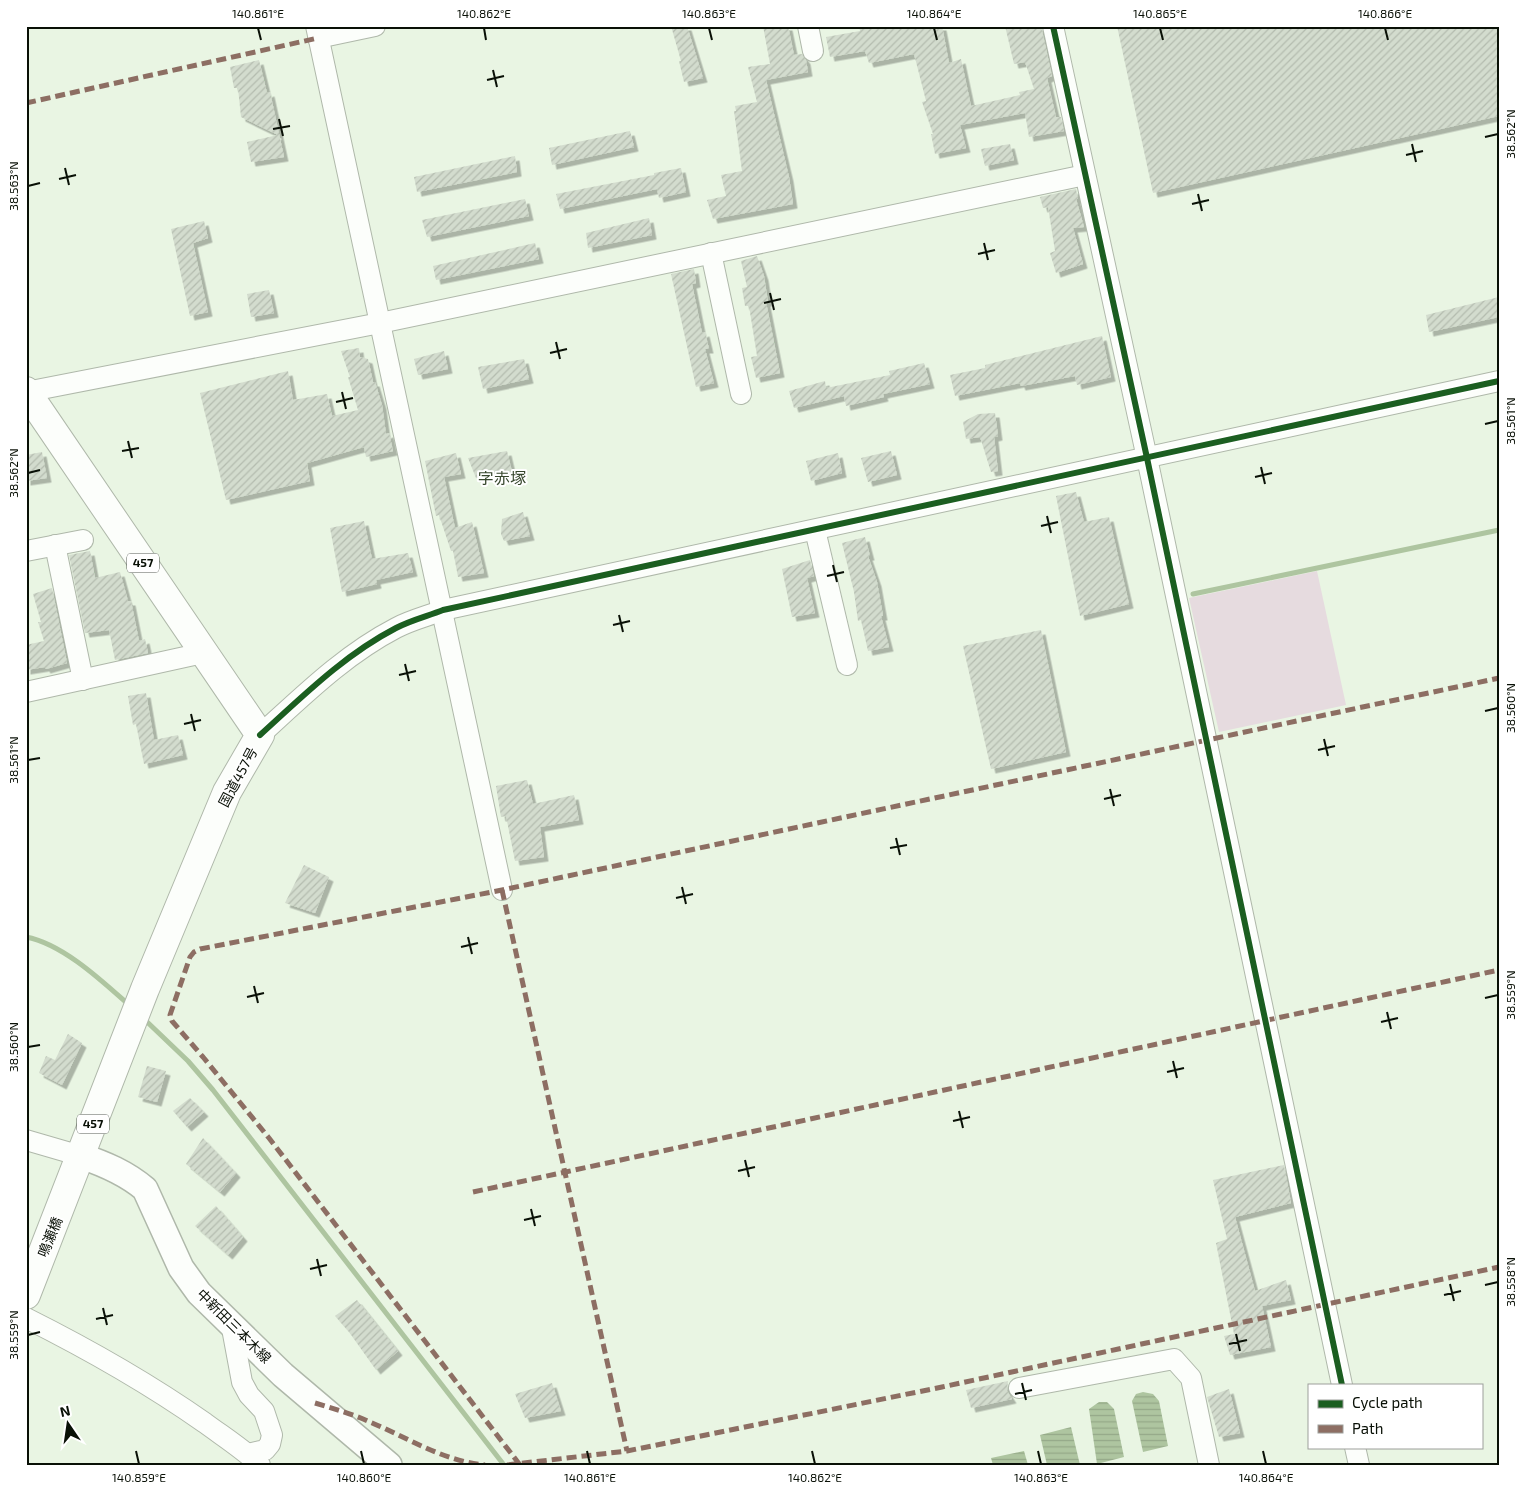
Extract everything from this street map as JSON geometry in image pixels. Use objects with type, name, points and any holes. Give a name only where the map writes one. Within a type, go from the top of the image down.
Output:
[{"type":"highway","name":"国道457号","points":[[26,392],[260,735],[227,792],[145,989],[62,1206]]},
{"type":"highway","name":"鳴瀬橋","points":[[26,1295],[62,1206]]},
{"type":"main road","name":"中新田三本木線","points":[[81,1156],[111,1167],[134,1180],[145,1189],[181,1268],[199,1293],[283,1375],[389,1465]]},
{"type":"street","points":[[375,26],[317,32],[502,890]]},
{"type":"street","points":[[808,26],[813,50]]},
{"type":"street","points":[[1053,26],[1342,1384]]},
{"type":"street","points":[[26,392],[380,323],[1085,175]]},
{"type":"street","points":[[711,253],[741,394]]},
{"type":"street","points":[[260,735],[318,682],[354,653],[397,627],[443,610],[1499,380]]},
{"type":"street","points":[[815,530],[847,664]]},
{"type":"street","points":[[26,551],[83,540]]},
{"type":"street","points":[[54,545],[83,680]]},
{"type":"street","points":[[26,692],[204,652]]},
{"type":"street","points":[[26,1140],[81,1156]]},
{"type":"street","points":[[26,1318],[72,1341],[150,1387],[182,1407],[254,1459],[270,1444],[272,1435],[264,1411],[249,1395],[242,1382],[231,1323]]},
{"type":"street","points":[[1019,1388],[1174,1359],[1191,1378],[1209,1465]]},
{"type":"street","points":[[1356,1448],[1359,1465]]},
{"type":"shaded area","points":[[1317,571],[1346,705],[1219,732],[1189,598]]},
{"type":"shaded area","points":[[1143,1392],[1153,1394],[1159,1401],[1168,1446],[1143,1452],[1132,1401],[1136,1394]]},
{"type":"shaded area","points":[[1099,1402],[1107,1402],[1114,1409],[1124,1457],[1097,1464],[1089,1409]]},
{"type":"shaded area","points":[[1071,1427],[1080,1465],[1047,1465],[1040,1435]]},
{"type":"shaded area","points":[[1024,1451],[1028,1465],[993,1465],[991,1458]]},
{"type":"building","points":[[671,26],[687,26],[703,78],[684,82],[679,61],[681,61]]},
{"type":"building","points":[[763,26],[788,26],[794,55],[802,54],[806,60],[808,72],[766,80],[789,177],[793,204],[713,219],[707,200],[726,196],[721,175],[742,171],[734,111],[736,111],[735,106],[757,102],[748,67],[770,64]]},
{"type":"building","points":[[859,26],[942,26],[949,63],[961,59],[971,106],[1020,95],[1019,92],[1034,89],[1025,62],[1014,64],[1005,26],[1041,26],[1052,76],[1047,78],[1056,117],[1061,117],[1064,131],[1029,137],[1025,113],[960,125],[966,148],[935,154],[931,134],[933,134],[922,102],[926,101],[914,54],[869,63],[865,51],[830,57],[826,37],[860,31]]},
{"type":"building","points":[[1117,26],[1499,26],[1499,116],[1153,193]]},
{"type":"building","points":[[259,60],[267,93],[270,92],[284,157],[251,162],[247,142],[278,135],[241,117],[238,88],[234,88],[230,67]]},
{"type":"building","points":[[630,131],[634,147],[552,165],[549,148]]},
{"type":"building","points":[[1010,144],[1014,160],[985,166],[981,149]]},
{"type":"building","points":[[515,156],[517,172],[417,192],[414,177]]},
{"type":"building","points":[[681,168],[686,192],[659,198],[657,189],[560,209],[556,194]]},
{"type":"building","points":[[1076,189],[1078,199],[1076,199],[1084,227],[1073,228],[1083,264],[1056,273],[1050,253],[1055,251],[1048,207],[1043,208],[1040,197]]},
{"type":"building","points":[[525,199],[529,216],[427,237],[422,220]]},
{"type":"building","points":[[649,218],[652,235],[588,248],[586,233]]},
{"type":"building","points":[[204,221],[208,238],[193,243],[208,312],[190,316],[171,229]]},
{"type":"building","points":[[535,243],[539,259],[436,280],[433,266]]},
{"type":"building","points":[[757,256],[764,276],[768,302],[766,302],[780,373],[756,378],[751,357],[757,356],[749,306],[745,306],[742,288],[747,287],[741,261]]},
{"type":"building","points":[[694,269],[696,283],[692,284],[702,333],[705,332],[709,349],[705,349],[714,383],[696,387],[671,274]]},
{"type":"building","points":[[269,290],[274,313],[251,317],[247,294]]},
{"type":"building","points":[[1499,297],[1499,317],[1429,332],[1426,315]]},
{"type":"building","points":[[1102,336],[1111,377],[1077,385],[1075,376],[1021,386],[1020,383],[955,396],[950,375],[985,368],[985,365]]},
{"type":"building","points":[[359,348],[360,357],[368,359],[373,382],[375,382],[382,405],[386,434],[389,433],[393,451],[366,457],[364,447],[307,463],[310,481],[226,500],[200,393],[288,371],[293,400],[327,394],[332,416],[358,410],[341,351]]},
{"type":"building","points":[[444,351],[448,369],[418,375],[414,359]]},
{"type":"building","points":[[524,359],[529,379],[483,389],[478,367]]},
{"type":"building","points":[[924,363],[930,384],[883,394],[884,397],[846,406],[844,396],[794,408],[789,391],[825,381],[826,388],[890,375],[889,371]]},
{"type":"building","points":[[995,413],[998,436],[994,437],[998,471],[991,472],[980,437],[966,439],[963,422],[978,414]]},
{"type":"building","points":[[507,451],[512,472],[476,478],[468,458]]},
{"type":"building","points":[[891,451],[897,475],[868,482],[861,458]]},
{"type":"building","points":[[42,452],[47,478],[26,481],[26,455]]},
{"type":"building","points":[[456,453],[461,474],[444,477],[455,528],[472,522],[484,573],[458,577],[453,551],[451,551],[439,515],[436,516],[425,461]]},
{"type":"building","points":[[838,453],[842,473],[811,481],[806,461]]},
{"type":"building","points":[[1076,492],[1084,522],[1109,517],[1129,604],[1080,616],[1056,496]]},
{"type":"building","points":[[523,512],[530,536],[504,541],[501,534],[502,519]]},
{"type":"building","points":[[364,521],[372,559],[408,553],[413,572],[376,580],[377,584],[342,592],[330,528]]},
{"type":"building","points":[[865,537],[870,556],[868,556],[877,582],[883,616],[881,616],[889,647],[868,651],[861,620],[858,621],[854,592],[842,543]]},
{"type":"building","points":[[90,551],[95,578],[120,572],[128,601],[131,601],[139,641],[145,639],[148,653],[115,660],[109,630],[85,633],[69,555]]},
{"type":"building","points":[[810,560],[814,576],[807,578],[815,613],[792,617],[782,569]]},
{"type":"building","points":[[52,588],[67,663],[46,669],[45,667],[26,670],[26,645],[44,641],[38,622],[41,622],[33,594]]},
{"type":"building","points":[[1041,630],[1066,752],[991,769],[963,646]]},
{"type":"building","points":[[146,693],[154,740],[178,735],[183,755],[144,764],[136,724],[133,725],[128,696]]},
{"type":"building","points":[[527,780],[533,804],[574,795],[579,820],[540,827],[544,857],[515,861],[506,816],[501,817],[496,786]]},
{"type":"building","points":[[304,865],[329,877],[315,913],[285,903]]},
{"type":"building","points":[[68,1034],[82,1043],[62,1085],[39,1073],[46,1056],[55,1060]]},
{"type":"building","points":[[147,1066],[166,1071],[157,1102],[138,1097]]},
{"type":"building","points":[[190,1098],[204,1112],[187,1127],[173,1111]]},
{"type":"building","points":[[203,1138],[236,1173],[220,1192],[186,1164]]},
{"type":"building","points":[[1284,1165],[1291,1203],[1235,1217],[1255,1291],[1286,1280],[1291,1300],[1262,1306],[1271,1347],[1230,1355],[1224,1336],[1234,1334],[1216,1243],[1227,1239],[1213,1180]]},
{"type":"building","points":[[216,1206],[243,1237],[228,1255],[195,1226]]},
{"type":"building","points":[[357,1300],[398,1351],[376,1370],[335,1316]]},
{"type":"building","points":[[1008,1381],[1007,1391],[1012,1399],[971,1408],[966,1390]]},
{"type":"building","points":[[552,1383],[561,1411],[525,1418],[515,1394]]},
{"type":"building","points":[[1229,1389],[1240,1433],[1219,1437],[1207,1397]]},
{"type":"waterway","points":[[1193,594],[1499,530]]},
{"type":"waterway","points":[[26,937],[40,941],[68,955],[129,1005]]},
{"type":"waterway","points":[[143,1018],[188,1061],[213,1090],[504,1465]]},
{"type":"marked path","points":[[26,103],[318,38]]},
{"type":"marked path","points":[[520,1465],[269,1138],[172,1021],[170,1015],[190,957],[194,952],[200,949],[502,890],[1499,678]]},
{"type":"marked path","points":[[502,890],[627,1451]]},
{"type":"marked path","points":[[473,1192],[1499,970]]},
{"type":"marked path","points":[[507,1465],[627,1451],[942,1387],[1499,1267]]},
{"type":"marked path","points":[[315,1403],[364,1419],[440,1454],[470,1463],[485,1465]]},
{"type":"cycle path","points":[[1053,26],[1147,458],[1342,1384]]},
{"type":"cycle path","points":[[260,735],[341,663],[402,625],[443,610],[1499,381]]},
{"type":"district","name":"字赤塚","points":[[502,478]]}]
